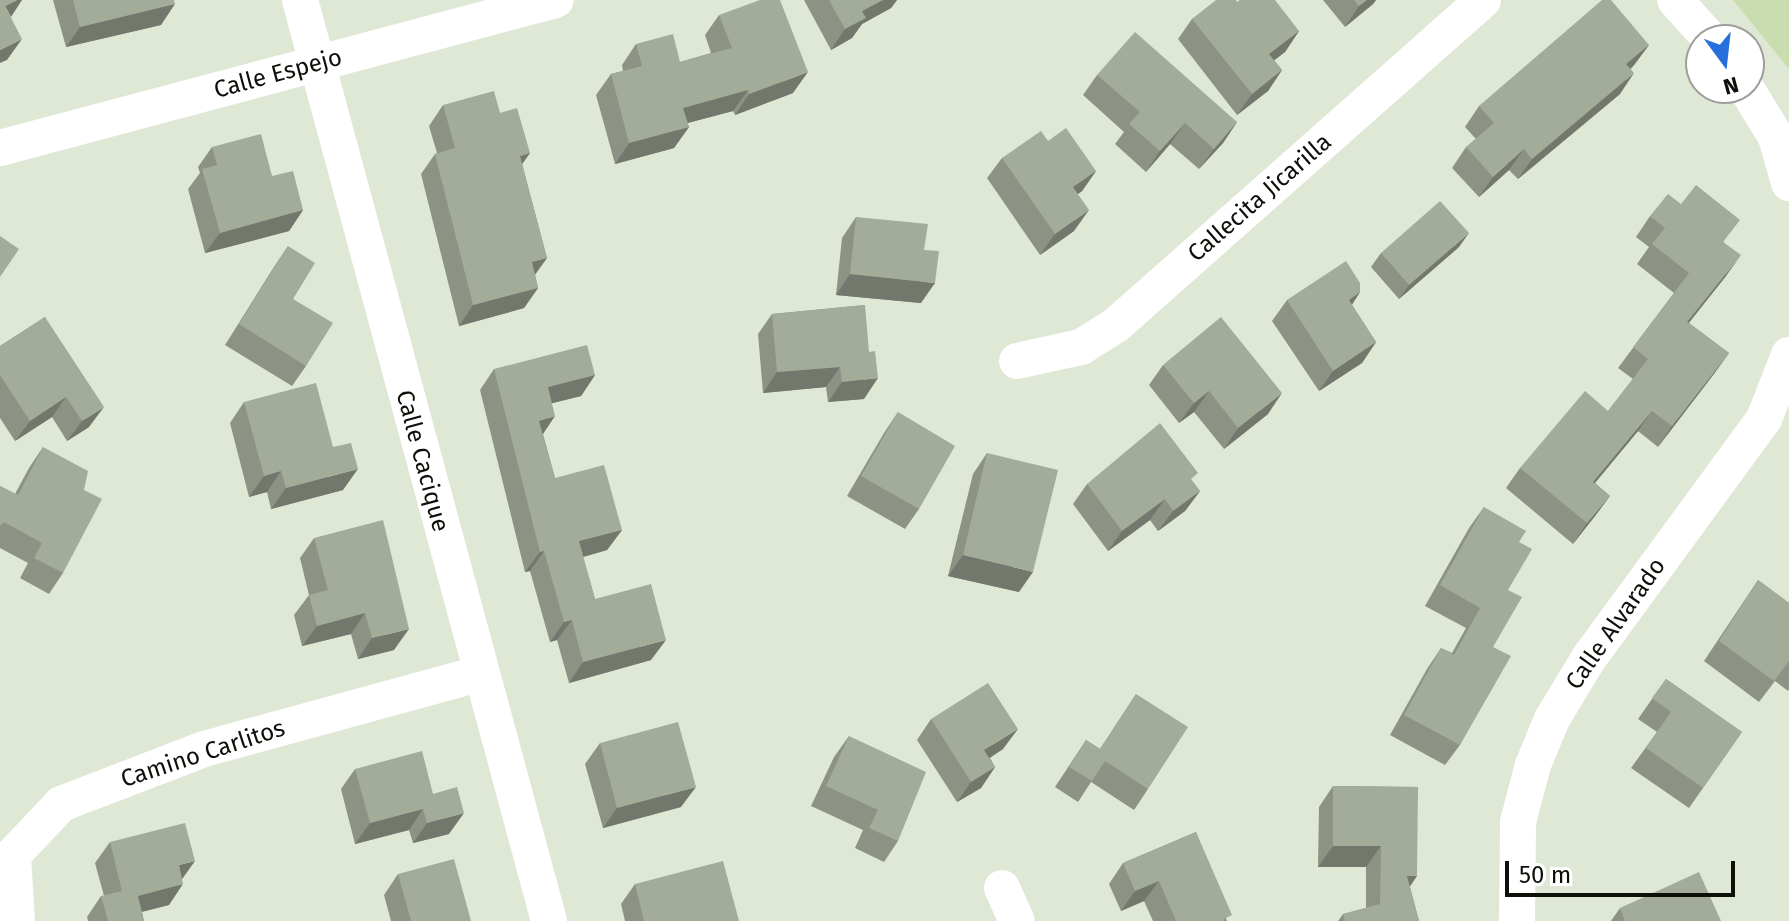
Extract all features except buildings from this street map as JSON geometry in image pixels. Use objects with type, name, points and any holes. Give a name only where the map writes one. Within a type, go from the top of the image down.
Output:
[{"type":"street","name":"Calle Cacique","points":[[300,0],[478,674],[549,921]]},
{"type":"street","name":"Calle Espejo","points":[[0,148],[556,0]]},
{"type":"street","name":"Callecita Jicarilla","points":[[1017,361],[1081,347],[1116,325],[1483,0]]},
{"type":"street","points":[[1675,0],[1697,24]]},
{"type":"street","points":[[1756,104],[1776,137],[1789,183]]},
{"type":"street","name":"Calle Alvarado","points":[[1517,921],[1518,822],[1552,719],[1589,658],[1764,419],[1789,355]]},
{"type":"street","name":"Camino Carlitos","points":[[17,921],[13,855],[61,804],[204,749],[478,674]]},
{"type":"street","points":[[1002,888],[1017,921]]},
{"type":"green space","points":[[1733,0],[1789,0],[1789,69],[1765,39],[1765,24],[1752,24]]}]
